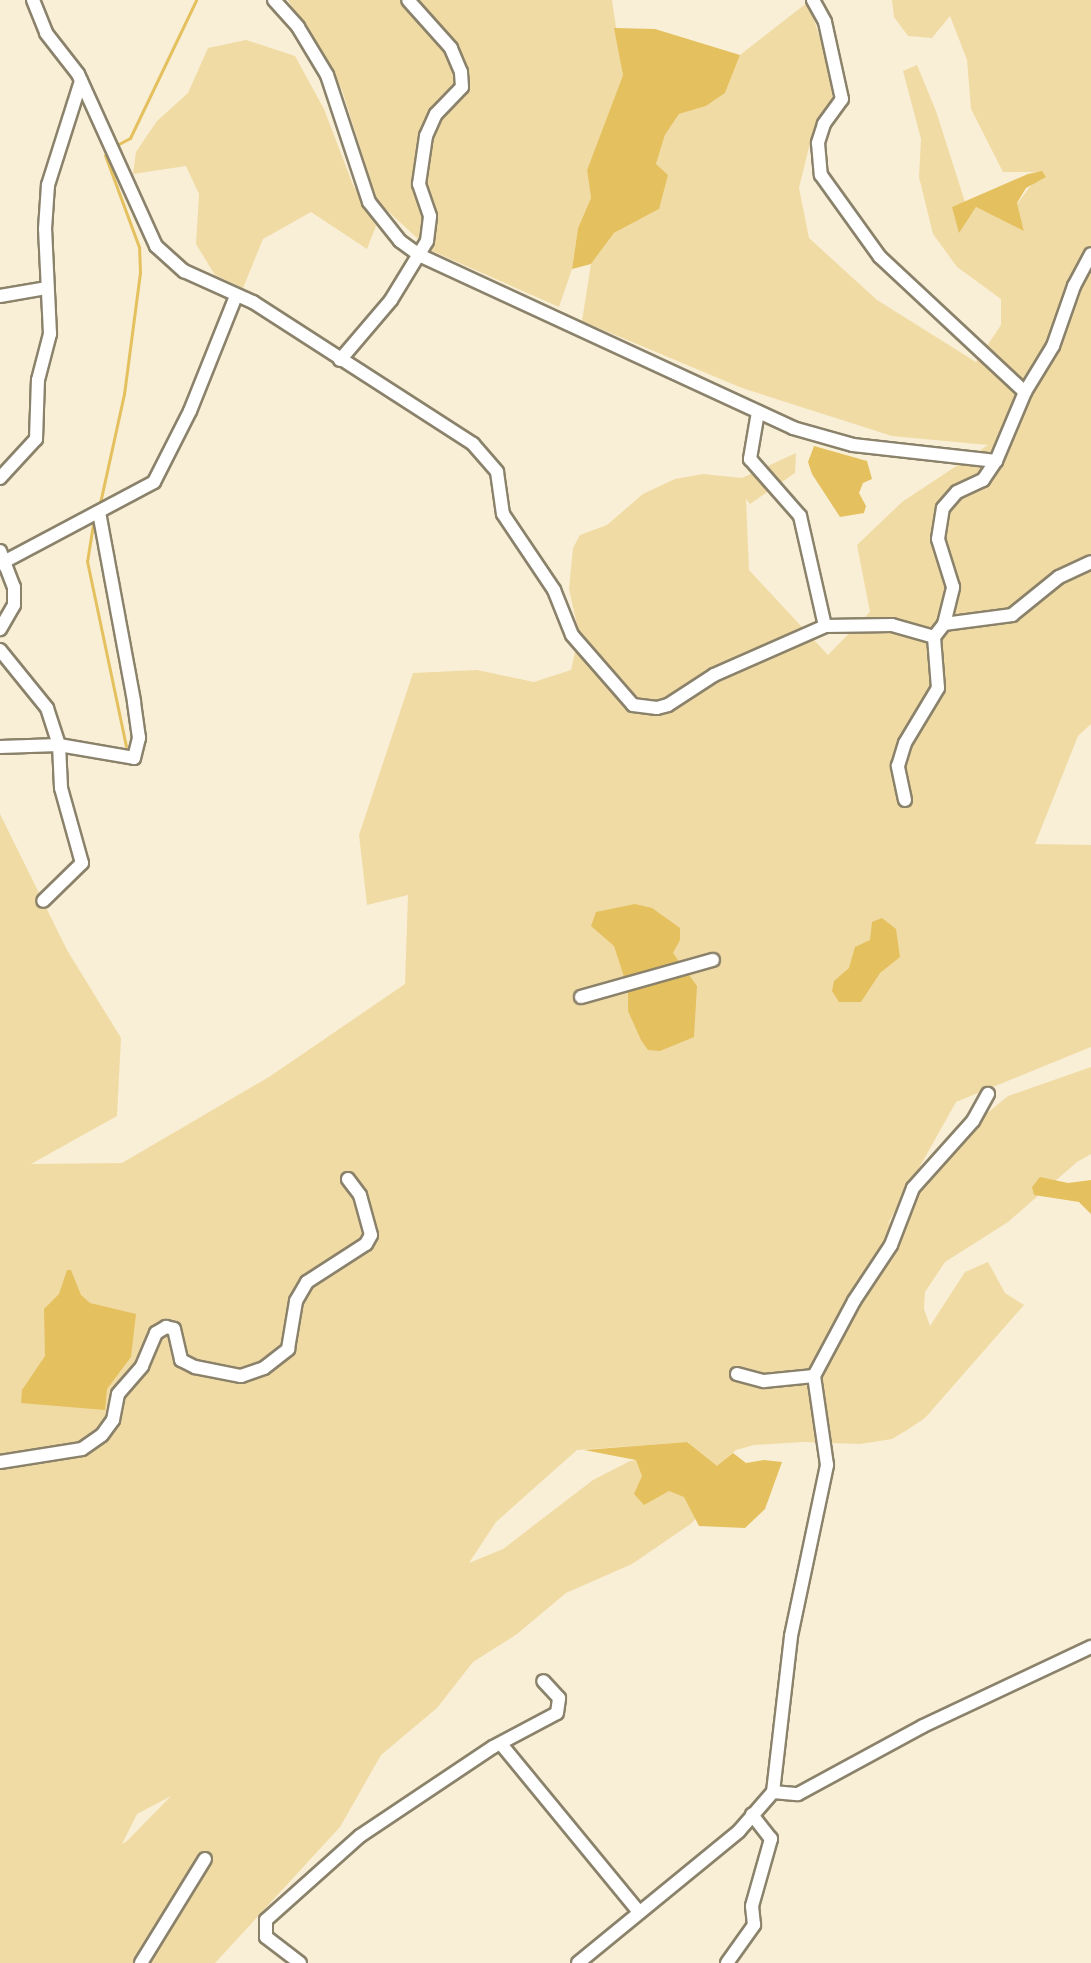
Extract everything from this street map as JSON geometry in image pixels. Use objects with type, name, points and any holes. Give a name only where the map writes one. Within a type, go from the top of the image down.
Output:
[{"type":"street","points":[[33,0],[46,33],[81,81],[156,246],[184,271],[253,302],[481,452],[497,472],[503,514],[554,590],[572,635],[633,705],[657,708],[668,705],[714,675],[825,626],[892,625],[934,637]]},
{"type":"street","points":[[274,0],[298,27],[327,75],[369,202],[400,242],[419,255],[793,428],[853,445],[996,461]]},
{"type":"street","points":[[340,360],[391,300],[419,255],[431,230],[419,184],[426,136],[436,114],[462,87],[461,72],[451,48],[408,0]]},
{"type":"street","points":[[813,0],[825,22],[842,99],[824,124],[818,143],[821,175],[880,257],[1025,392]]},
{"type":"street","points":[[0,478],[36,439],[38,380],[50,334],[47,288],[48,185],[81,81]]},
{"type":"street","points":[[905,800],[898,766],[905,743],[938,688],[934,637],[944,624],[952,587],[938,539],[938,523],[948,501],[983,480],[996,461],[1025,392],[1053,346],[1074,286],[1091,254]]},
{"type":"street","points":[[0,296],[47,288]]},
{"type":"street","points":[[0,629],[14,605],[14,587],[1,559],[99,512],[154,482],[190,411],[236,296]]},
{"type":"street","points":[[758,412],[750,459],[800,516],[825,626]]},
{"type":"street","points":[[0,747],[59,746],[134,758],[139,738],[99,512]]},
{"type":"street","points":[[944,624],[1011,615],[1059,577],[1091,562]]},
{"type":"street","points":[[0,650],[47,708],[59,746],[61,788],[82,863],[43,901]]},
{"type":"street","points":[[581,997],[713,960]]},
{"type":"street","points":[[578,1963],[638,1911],[739,1831],[774,1792],[791,1636],[827,1465],[814,1376],[854,1301],[891,1245],[913,1188],[973,1121],[988,1094]]},
{"type":"street","points":[[0,1462],[82,1449],[102,1436],[113,1420],[118,1394],[142,1366],[156,1333],[166,1327],[174,1329],[181,1360],[195,1367],[241,1376],[264,1368],[288,1349],[296,1301],[307,1282],[366,1244],[371,1235],[360,1195],[348,1179]]},
{"type":"street","points":[[737,1374],[764,1381],[814,1376]]},
{"type":"street","points":[[774,1792],[798,1794],[923,1726],[1091,1647]]},
{"type":"street","points":[[300,1963],[266,1937],[266,1920],[360,1836],[501,1744],[557,1713],[559,1698],[543,1681]]},
{"type":"street","points":[[501,1744],[638,1911]]},
{"type":"street","points":[[727,1963],[754,1925],[752,1906],[771,1839],[752,1815]]},
{"type":"street","points":[[141,1963],[205,1859]]},
{"type":"shaded area","points":[[288,0],[612,0],[623,75],[587,170],[591,198],[578,228],[572,269],[559,307],[430,250],[377,201],[342,90]]},
{"type":"shaded area","points":[[892,0],[1091,0],[1091,724],[1078,736],[1035,844],[1091,845],[1091,1047],[956,1102],[887,1225],[927,1183],[974,1124],[1008,1096],[1091,1067],[1091,1154],[1077,1162],[1008,1222],[945,1262],[925,1292],[924,1309],[930,1326],[965,1272],[988,1262],[1005,1293],[1024,1305],[925,1418],[907,1430],[892,1439],[860,1444],[804,1442],[754,1445],[736,1450],[718,1466],[715,1494],[692,1523],[632,1564],[566,1593],[517,1634],[473,1662],[437,1708],[381,1755],[340,1827],[215,1963],[0,1963],[0,814],[67,950],[121,1038],[117,1116],[31,1164],[122,1163],[269,1077],[405,984],[408,895],[367,905],[359,835],[413,673],[477,670],[534,682],[571,670],[579,634],[569,589],[573,548],[580,535],[607,525],[643,494],[675,479],[703,474],[742,478],[796,453],[795,473],[750,504],[746,499],[749,570],[828,655],[870,612],[857,545],[902,502],[988,445],[892,436],[742,388],[582,321],[591,264],[614,233],[659,209],[656,164],[665,135],[679,114],[706,106],[725,93],[740,55],[808,2],[829,65],[833,102],[813,131],[799,188],[809,238],[877,300],[976,362],[1001,325],[1001,299],[957,267],[933,234],[919,177],[921,139],[903,71],[917,65],[936,111],[965,202],[952,207],[970,216],[976,207],[1024,230],[1017,204],[1041,172],[1003,172],[971,109],[967,60],[950,16],[932,38],[908,36],[894,17]],"holes":[[[689,1442],[680,1452],[630,1461],[593,1480],[503,1549],[469,1563],[496,1522],[577,1450]],[[171,1796],[127,1841],[122,1844],[137,1814]]]},
{"type":"shaded area","points":[[614,28],[655,29],[740,55],[725,93],[706,106],[679,114],[665,135],[656,164],[668,175],[659,209],[614,233],[591,264],[572,269],[578,228],[591,198],[587,170],[623,75]]},
{"type":"shaded area","points":[[246,40],[295,56],[324,109],[353,185],[376,226],[367,249],[311,212],[263,239],[243,288],[215,275],[196,244],[199,194],[186,166],[133,174],[136,152],[157,121],[188,93],[208,48]]},
{"type":"shaded area","points":[[1042,171],[1046,177],[1026,188],[1017,203],[1024,231],[976,207],[959,233],[952,207],[1028,174]]},
{"type":"shaded area","points":[[814,446],[867,461],[872,479],[863,483],[859,493],[866,506],[864,513],[840,517],[812,474],[808,462]]},
{"type":"shaded area","points":[[635,904],[652,908],[680,928],[680,940],[673,953],[697,986],[694,1037],[660,1051],[648,1050],[641,1040],[628,1011],[628,989],[614,946],[591,926],[596,912]]},
{"type":"shaded area","points":[[882,918],[896,929],[900,957],[880,973],[861,1002],[839,1002],[832,991],[834,981],[849,968],[855,947],[870,940],[872,922]]},
{"type":"shaded area","points":[[1040,1177],[1068,1183],[1091,1180],[1091,1214],[1079,1202],[1034,1195],[1032,1187]]},
{"type":"shaded area","points":[[67,1270],[71,1270],[81,1295],[90,1303],[136,1314],[131,1357],[107,1389],[105,1410],[21,1403],[22,1390],[45,1356],[44,1309],[59,1294]]},
{"type":"shaded area","points":[[687,1442],[717,1466],[733,1453],[746,1463],[764,1460],[782,1462],[765,1509],[745,1528],[699,1526],[684,1497],[669,1491],[644,1505],[634,1494],[642,1476],[636,1460],[584,1450]]},
{"type":"waterway","points":[[115,146],[130,138],[196,0]]},
{"type":"waterway","points":[[100,503],[124,394],[140,273],[139,247],[105,155]]},
{"type":"waterway","points":[[93,524],[87,561],[126,746]]}]
